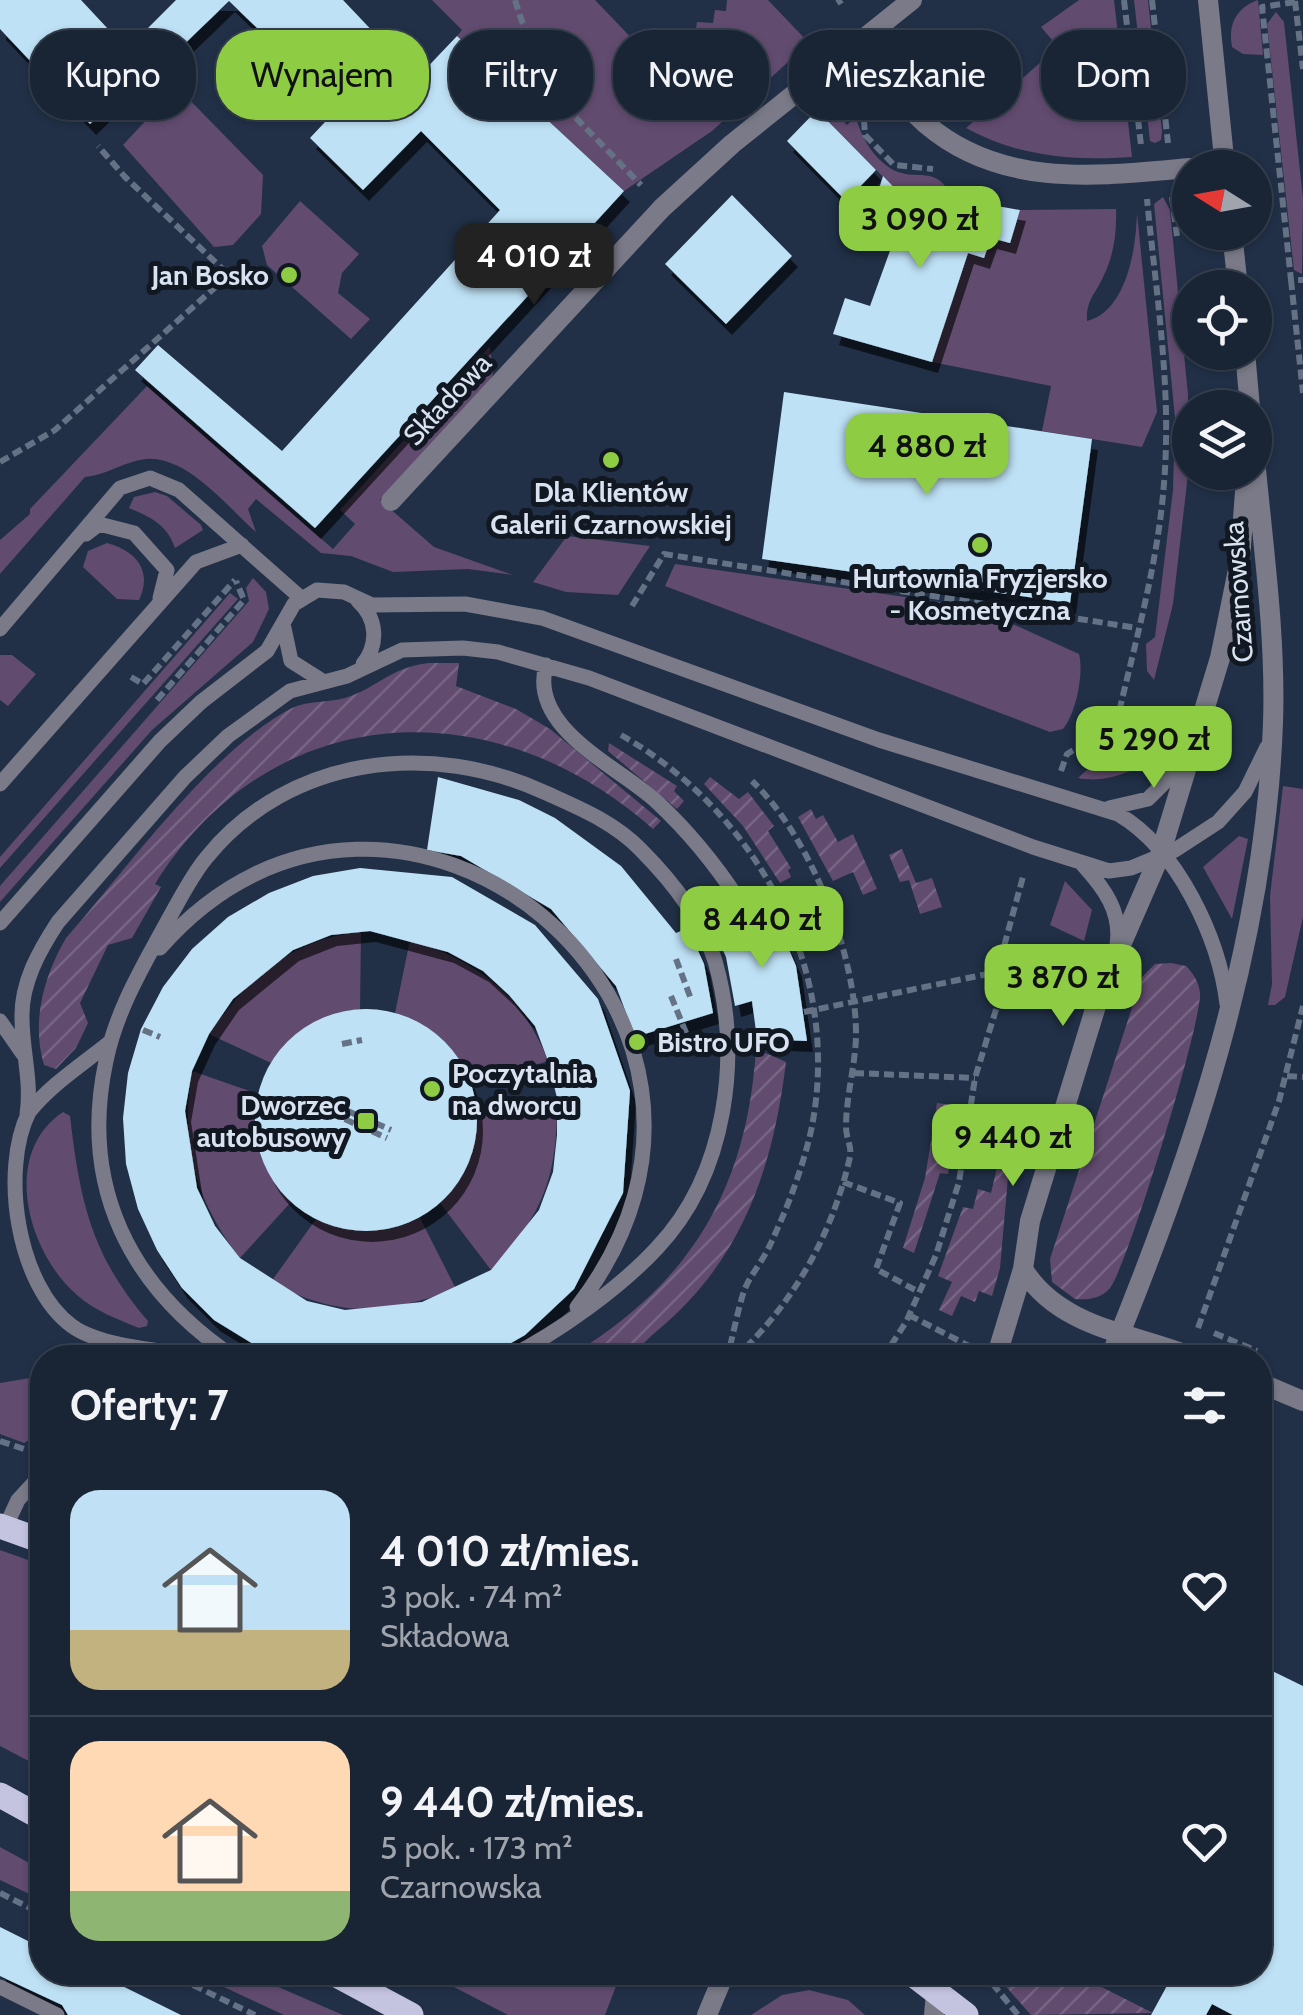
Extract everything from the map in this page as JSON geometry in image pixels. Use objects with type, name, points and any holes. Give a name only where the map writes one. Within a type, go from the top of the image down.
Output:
[{"type":"main road","points":[[3,1526],[30,1536]]},
{"type":"main road","points":[[0,1795],[30,1811]]},
{"type":"main road","points":[[355,1985],[412,2015]]},
{"type":"main road","points":[[936,1993],[966,2015]]},
{"type":"street","name":"Składowa","points":[[872,30],[912,0]]},
{"type":"street","points":[[1208,0],[1223,150]]},
{"type":"street","name":"Składowa","points":[[391,502],[662,208],[789,99]]},
{"type":"street","points":[[923,120],[980,156],[1024,171],[1078,178],[1172,170]]},
{"type":"street","name":"Czarnowska","points":[[1000,1345],[1023,1269],[1030,1220],[1100,993],[1160,855],[1196,742],[1234,594],[1244,490]]},
{"type":"street","name":"Czarnowska","points":[[1115,1345],[1192,1137],[1226,1023],[1260,869],[1273,724],[1257,490]]},
{"type":"street","points":[[1023,1269],[1055,1308],[1158,1345]]},
{"type":"street","points":[[1272,1388],[1303,1400]]},
{"type":"street","points":[[707,2015],[719,1985]]},
{"type":"lane","points":[[0,629],[120,488],[150,478],[179,490],[301,598]]},
{"type":"lane","points":[[76,542],[99,524],[134,534],[166,570],[166,587],[156,606]]},
{"type":"lane","points":[[0,784],[196,562],[242,545]]},
{"type":"lane","points":[[0,923],[160,741],[201,702],[268,651],[301,598],[331,589],[358,601],[383,606],[465,604],[542,618],[879,740],[1095,806],[1133,824],[1160,855],[1212,934],[1224,979],[1226,1023]]},
{"type":"lane","points":[[358,601],[372,620],[374,633],[368,658],[358,669]]},
{"type":"lane","points":[[284,626],[285,650],[291,661],[321,680]]},
{"type":"lane","points":[[28,1114],[31,1088],[24,990],[43,944],[58,922],[185,777],[228,736],[290,691],[347,676],[402,650],[433,647],[498,652],[546,665],[1083,866],[1116,871],[1160,855],[1204,832],[1238,802],[1258,772],[1273,724]]},
{"type":"lane","points":[[546,665],[542,679],[546,702],[560,722],[658,802],[696,842],[738,899]]},
{"type":"lane","points":[[1095,806],[1120,808],[1148,799],[1177,772],[1196,742]]},
{"type":"lane","points":[[216,1345],[159,1294],[130,1250],[109,1201],[99,1148],[99,1095],[110,1042],[142,970],[206,858],[241,822],[332,772],[414,762],[500,775],[611,824],[638,846],[675,888],[714,958],[726,1015],[723,1111],[702,1179],[660,1246],[613,1288],[527,1345]]},
{"type":"lane","points":[[142,970],[179,927],[224,892],[274,867],[330,854],[386,851],[443,861],[496,881],[543,912],[583,953],[614,1000],[634,1054],[644,1110],[642,1166],[627,1222],[603,1273],[568,1318]]},
{"type":"lane","points":[[1083,866],[1112,903],[1118,923],[1116,954]]},
{"type":"lane","points":[[0,1021],[16,1039],[27,1062]]},
{"type":"lane","points":[[0,1154],[28,1114],[110,1042]]},
{"type":"lane","points":[[14,1139],[8,1194],[13,1228],[24,1260],[52,1307],[74,1328],[103,1339],[138,1345]]},
{"type":"lane","points":[[3,1526],[30,1487]]},
{"type":"lane","points":[[0,1987],[57,2015]]},
{"type":"path","points":[[515,0],[535,62],[549,90],[637,181]]},
{"type":"path","points":[[1124,0],[1142,153],[1168,148],[1152,0]]},
{"type":"path","points":[[1303,69],[1295,1],[1262,7],[1303,392]]},
{"type":"path","points":[[862,120],[865,135],[894,166],[944,174]]},
{"type":"path","points":[[0,462],[55,430],[229,274],[125,177],[98,146]]},
{"type":"path","points":[[1116,725],[1158,531],[1166,456],[1164,371],[1146,188]]},
{"type":"path","points":[[1291,280],[1303,280]]},
{"type":"path","points":[[632,606],[664,554],[1137,628]]},
{"type":"path","points":[[106,664],[143,684],[242,571]]},
{"type":"path","points":[[1060,772],[1067,754],[1116,725],[1170,736]]},
{"type":"path","points":[[612,730],[690,780],[723,814],[792,927],[816,1010],[818,1071],[811,1130],[791,1198],[745,1288],[734,1345]]},
{"type":"path","points":[[747,1345],[765,1330],[802,1277],[843,1182],[852,1150],[846,1129],[854,1073],[854,1004],[846,956],[804,856],[752,781]]},
{"type":"path","points":[[891,1345],[920,1292],[959,1182],[974,1078],[998,1003],[996,972],[1028,862]]},
{"type":"path","points":[[676,958],[690,996],[672,999],[689,1040]]},
{"type":"path","points":[[804,1012],[996,972]]},
{"type":"path","points":[[1242,1345],[1199,1327],[1287,1076],[1303,1006]]},
{"type":"path","points":[[342,1044],[362,1040]]},
{"type":"path","points":[[854,1073],[974,1078]]},
{"type":"path","points":[[1287,1076],[1303,1077]]},
{"type":"path","points":[[332,1109],[389,1134]]},
{"type":"path","points":[[843,1182],[900,1203],[876,1269],[920,1292]]},
{"type":"path","points":[[909,1315],[968,1345]]},
{"type":"path","points":[[0,1441],[30,1452]]},
{"type":"path","points":[[0,1893],[30,1908]]},
{"type":"path","points":[[193,1985],[255,2015]]},
{"type":"path","points":[[992,1985],[1008,2012],[1018,2015]]},
{"type":"shaded area","points":[[432,0],[595,0],[624,30],[613,30],[613,120],[724,120],[624,191],[548,120],[593,120],[593,30],[462,30]]},
{"type":"shaded area","points":[[727,0],[768,0],[797,30],[789,30],[789,61],[769,79],[769,30],[696,30],[697,22],[713,23],[715,10],[726,11]]},
{"type":"shaded area","points":[[1079,0],[1114,0],[1117,30],[1041,27]]},
{"type":"shaded area","points":[[1134,0],[1148,0],[1151,30],[1137,30]]},
{"type":"shaded area","points":[[1258,0],[1263,55],[1243,54],[1232,47],[1231,31],[1239,12]]},
{"type":"shaded area","points":[[1276,12],[1284,22],[1303,199],[1302,274],[1294,270],[1267,24]]},
{"type":"shaded area","points":[[1041,62],[1041,120],[1128,120],[1132,157],[1047,155],[1006,145],[966,128],[975,120],[1021,120],[1021,80]]},
{"type":"shaded area","points":[[196,106],[263,175],[261,214],[233,245],[214,247],[123,145],[146,120],[196,120]]},
{"type":"shaded area","points":[[827,120],[842,120],[847,125],[857,120],[866,141],[883,163],[898,172],[937,179],[948,190],[947,197],[897,191]]},
{"type":"shaded area","points":[[1148,120],[1161,120],[1161,140],[1150,141]]},
{"type":"shaded area","points":[[1163,197],[1170,210],[1176,270],[1172,270],[1172,370],[1186,370],[1188,390],[1172,390],[1154,204]]},
{"type":"shaded area","points":[[300,201],[359,254],[342,273],[338,293],[370,319],[351,339],[267,265],[262,246]]},
{"type":"shaded area","points":[[1116,209],[1112,251],[1090,302],[1087,321],[1101,315],[1120,292],[1131,260],[1137,213],[1157,412],[1142,447],[1042,431],[1051,386],[932,362],[968,253],[984,257],[991,238],[1009,243],[1020,210]]},
{"type":"shaded area","points":[[490,346],[493,374],[489,383],[380,500],[434,547],[513,575],[468,569],[393,572],[351,556],[321,553],[256,499],[248,509],[256,532],[192,474],[162,460],[146,459],[85,477],[0,574],[0,540],[30,514],[30,509],[147,386],[333,549],[355,524],[340,510]]},
{"type":"shaded area","points":[[1173,490],[1186,490],[1173,604],[1154,680],[1147,671],[1146,644],[1155,637]]},
{"type":"shaded area","points":[[155,492],[167,496],[203,530],[175,548],[162,527],[129,508],[134,497]]},
{"type":"shaded area","points":[[567,536],[650,546],[618,595],[566,592],[533,582]]},
{"type":"shaded area","points":[[107,543],[126,551],[139,563],[144,580],[139,600],[117,599],[83,567],[88,551]]},
{"type":"shaded area","points":[[675,564],[975,607],[1079,654],[1080,682],[1072,714],[1063,729],[1050,732],[665,586]]},
{"type":"shaded area","points":[[253,578],[266,592],[269,609],[253,642],[152,730],[0,902],[0,886],[249,601],[246,588]]},
{"type":"shaded area","points":[[230,593],[238,599],[0,868],[0,857]]},
{"type":"shaded area","points":[[0,655],[12,655],[36,674],[8,706],[0,700]]},
{"type":"shaded area","points":[[429,663],[459,663],[456,686],[516,709],[550,729],[661,821],[653,829],[591,783],[525,752],[456,735],[388,734],[322,747],[260,777],[203,822],[155,884],[161,887],[132,938],[108,945],[80,1003],[88,1023],[76,1048],[56,1069],[44,1065],[39,1016],[51,968],[66,938],[201,781],[261,727],[292,708],[345,698],[403,669]]},
{"type":"shaded area","points":[[609,743],[677,786],[674,791],[684,801],[677,809],[608,751]]},
{"type":"shaded area","points":[[1145,748],[1162,752],[1122,774],[1101,779],[1078,778],[1104,755]]},
{"type":"shaded area","points":[[710,777],[739,799],[748,792],[774,826],[768,831],[791,868],[791,877],[780,883],[743,826],[704,784]]},
{"type":"shaded area","points":[[1283,786],[1303,789],[1303,917],[1285,997],[1268,1005],[1272,984],[1270,896]]},
{"type":"shaded area","points":[[811,809],[816,819],[823,815],[838,842],[853,834],[877,889],[863,895],[853,872],[833,881],[798,817]]},
{"type":"shaded area","points":[[1239,836],[1248,839],[1232,919],[1203,867]]},
{"type":"shaded area","points":[[902,849],[916,883],[932,878],[942,907],[920,914],[909,880],[900,882],[889,855]]},
{"type":"shaded area","points":[[1065,881],[1092,910],[1084,941],[1050,925]]},
{"type":"shaded area","points":[[361,932],[360,1009],[333,1015],[310,1026],[271,1063],[209,1034],[240,995],[274,965],[314,943]]},
{"type":"shaded area","points":[[410,940],[456,958],[494,983],[525,1017],[548,1061],[471,1085],[459,1060],[442,1040],[395,1013]]},
{"type":"shaded area","points":[[1155,964],[1186,966],[1200,993],[1177,1093],[1119,1270],[1103,1295],[1075,1299],[1052,1282],[1050,1259],[1142,977]]},
{"type":"shaded area","points":[[756,1049],[786,1062],[762,1175],[749,1209],[712,1273],[640,1345],[586,1345],[648,1298],[679,1265],[704,1228],[725,1189],[750,1099]]},
{"type":"shaded area","points":[[192,1071],[258,1094],[256,1124],[261,1152],[272,1179],[291,1202],[240,1258],[212,1214],[195,1170],[188,1122]]},
{"type":"shaded area","points":[[557,1098],[555,1149],[544,1192],[524,1230],[491,1270],[440,1203],[472,1156],[476,1109]]},
{"type":"shaded area","points":[[937,1103],[959,1106],[948,1174],[940,1173],[914,1253],[903,1248],[925,1178]]},
{"type":"shaded area","points":[[63,1112],[70,1116],[78,1175],[91,1226],[113,1273],[148,1321],[147,1326],[139,1328],[114,1318],[77,1295],[45,1255],[34,1230],[27,1177],[32,1152],[44,1130]]},
{"type":"shaded area","points":[[998,1163],[1009,1166],[1000,1268],[992,1296],[979,1291],[975,1302],[961,1296],[952,1316],[939,1310],[952,1282],[938,1276],[963,1207],[973,1209],[978,1189],[991,1193]]},
{"type":"shaded area","points":[[420,1218],[456,1289],[407,1304],[362,1309],[318,1302],[271,1282],[316,1219],[342,1228],[381,1230]]},
{"type":"shaded area","points":[[30,1378],[30,1440],[24,1443],[0,1434],[0,1383]]},
{"type":"shaded area","points":[[0,1550],[30,1561],[30,1762],[0,1746]]},
{"type":"shaded area","points":[[0,1847],[30,1863],[30,1894],[0,1880]]},
{"type":"shaded area","points":[[220,1985],[274,1985],[343,2015],[284,2015]]},
{"type":"shaded area","points":[[450,1985],[616,1985],[605,2015],[508,2015]]},
{"type":"shaded area","points":[[1005,1985],[1098,1985],[1153,2013],[1031,2015]]},
{"type":"shaded area","points":[[809,1990],[848,2000],[865,2015],[751,2015],[782,1995]]},
{"type":"building","points":[[0,0],[81,0],[109,30],[30,30],[30,61],[0,29]]},
{"type":"building","points":[[176,0],[343,0],[371,30],[259,30],[229,1],[196,33],[147,29]]},
{"type":"building","points":[[449,44],[449,120],[548,120],[624,191],[315,528],[135,370],[158,345],[282,451],[500,210],[421,131],[363,190],[310,138],[327,120],[429,120],[429,65]]},
{"type":"building","points":[[807,120],[827,120],[876,170],[846,201],[787,141]]},
{"type":"building","points":[[883,176],[937,232],[947,197],[1020,210],[1010,243],[991,238],[984,258],[968,253],[932,362],[833,334],[845,298],[870,306],[891,248],[868,224]]},
{"type":"building","points":[[732,195],[792,256],[726,324],[665,264]]},
{"type":"building","points":[[784,392],[1092,439],[1070,603],[762,559]]},
{"type":"building","points":[[438,777],[519,800],[555,818],[621,866],[676,933],[688,928],[704,964],[713,1013],[635,1037],[616,986],[551,909],[461,856],[427,850]]},
{"type":"building","points":[[360,868],[452,877],[535,925],[598,999],[630,1091],[623,1193],[574,1289],[525,1335],[508,1345],[255,1345],[214,1320],[182,1288],[157,1250],[138,1209],[126,1164],[123,1118],[128,1073],[141,1029],[163,987],[192,949],[228,917],[269,893],[313,876]],"holes":[[[370,931],[448,952],[483,971],[535,1026],[557,1098],[553,1172],[539,1210],[491,1270],[422,1302],[345,1310],[307,1301],[240,1258],[215,1226],[197,1188],[185,1111],[192,1071],[209,1034],[233,999],[293,950],[331,935]]]},
{"type":"building","points":[[766,896],[796,966],[807,1041],[757,1039],[752,1001],[735,1006],[726,957],[709,919],[743,909]]},
{"type":"building","name":"Dworzec autobusowy","points":[[366,1009],[408,1017],[444,1042],[469,1078],[477,1120],[469,1162],[444,1198],[408,1223],[366,1231],[324,1223],[288,1198],[263,1162],[255,1120],[263,1078],[288,1042],[324,1017]]},
{"type":"building","points":[[1272,1671],[1303,1686],[1303,2015],[1233,2015],[1212,2004],[1206,2015],[1151,2015],[1167,1985],[1272,1985]]},
{"type":"building","points":[[0,1927],[30,1942],[30,1985],[120,1985],[181,2015],[68,2015],[62,2005],[0,1976]]},
{"type":"place","name":"Jan Bosko","points":[[289,275]]},
{"type":"place","name":"Dla Klientów Galerii Czarnowskiej","points":[[611,460]]},
{"type":"place","name":"Hurtownia Fryzjersko - Kosmetyczna","points":[[980,545]]},
{"type":"place","name":"Bistro UFO","points":[[637,1042]]},
{"type":"place","name":"Poczytalnia na dworcu","points":[[432,1089]]},
{"type":"place","name":"Dworzec autobusowy","points":[[366,1121]]}]
